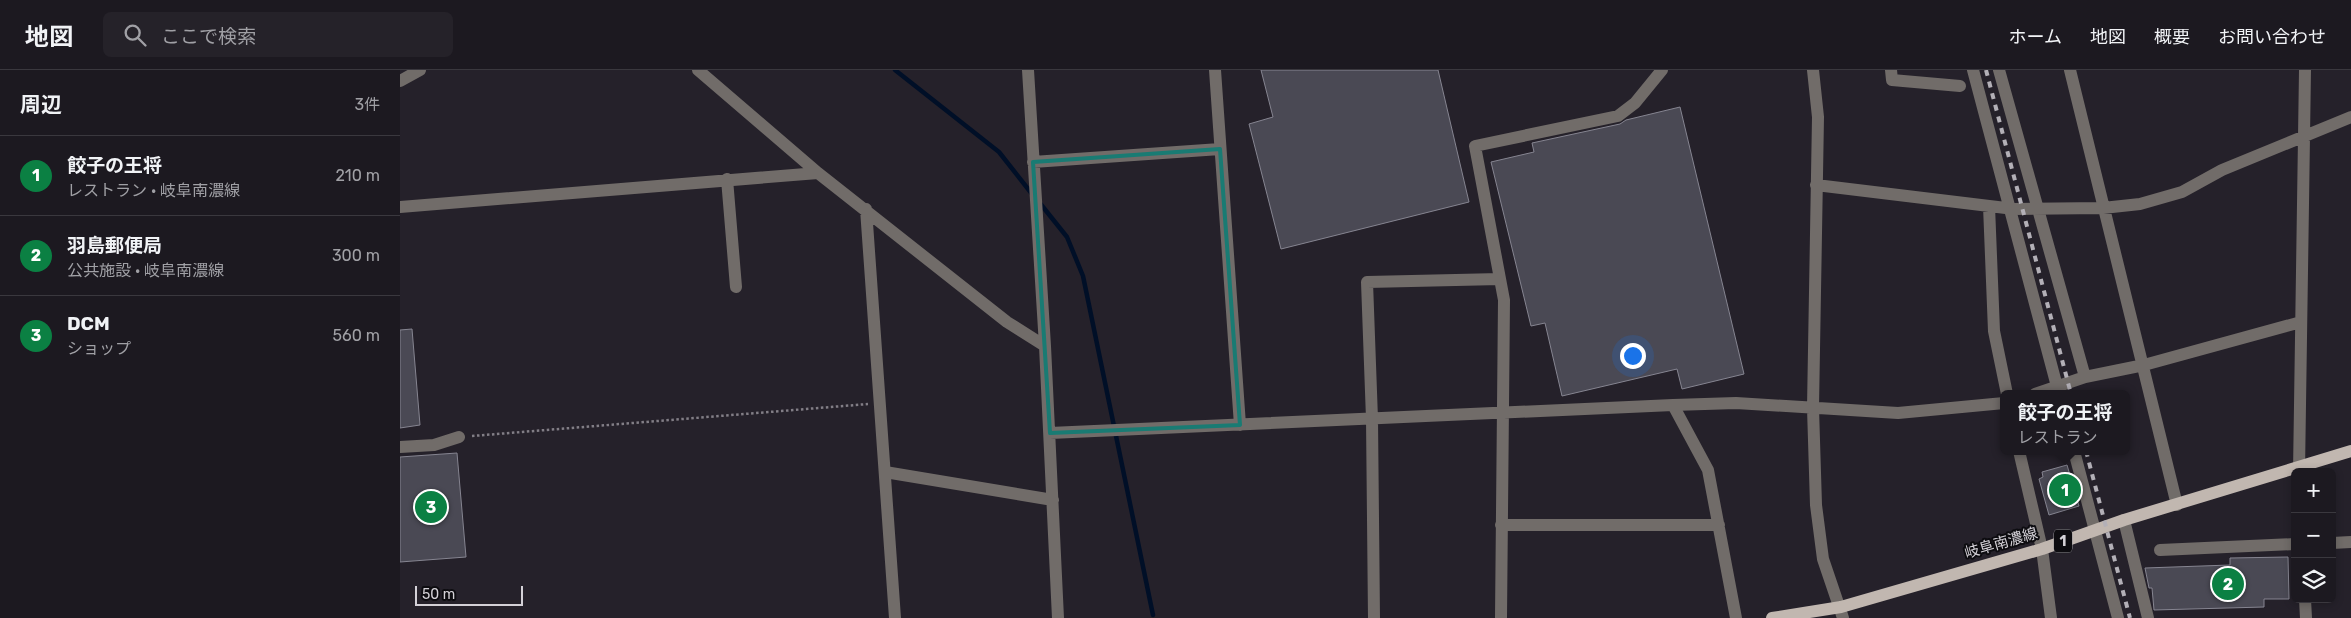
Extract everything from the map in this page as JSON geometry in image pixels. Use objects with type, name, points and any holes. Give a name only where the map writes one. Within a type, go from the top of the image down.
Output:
[{"type":"main road","name":"岐阜南濃線","points":[[2301,468],[2351,451]]},
{"type":"main road","name":"岐阜南濃線","points":[[1772,618],[1842,613],[2042,549],[2124,520],[2291,471]]},
{"type":"street","points":[[400,81],[420,70]]},
{"type":"street","points":[[698,70],[818,172],[1007,322],[1046,346]]},
{"type":"street","points":[[1028,70],[1046,346],[1058,618]]},
{"type":"street","points":[[1215,70],[1240,425]]},
{"type":"street","points":[[1500,618],[1504,300],[1475,146],[1618,116],[1635,103],[1662,70]]},
{"type":"street","points":[[1813,70],[1818,116],[1813,408],[1816,505],[1823,559],[1842,613]]},
{"type":"street","points":[[1891,70],[1892,80],[1960,86]]},
{"type":"street","points":[[1973,70],[2058,390],[2085,378],[2144,365],[2301,322]]},
{"type":"street","points":[[1999,70],[2085,378]]},
{"type":"street","points":[[2070,70],[2177,505]]},
{"type":"street","points":[[2298,468],[2305,70]]},
{"type":"street","points":[[1816,185],[2009,208],[2103,208],[2140,204],[2182,192],[2222,170],[2262,152],[2351,117]]},
{"type":"street","points":[[1034,164],[1220,149]]},
{"type":"street","points":[[400,207],[818,172]]},
{"type":"street","points":[[727,179],[736,287]]},
{"type":"street","points":[[1989,206],[1994,332],[2005,390]]},
{"type":"street","points":[[866,209],[895,618]]},
{"type":"street","points":[[1374,618],[1372,419],[1367,282],[1500,279]]},
{"type":"street","points":[[1050,433],[1736,403],[1898,413],[2000,404]]},
{"type":"street","points":[[1673,405],[1708,470],[1736,618]]},
{"type":"street","points":[[400,447],[434,445],[459,437]]},
{"type":"street","points":[[2020,455],[2042,549],[2050,618]]},
{"type":"street","points":[[2075,455],[2118,618]]},
{"type":"street","points":[[885,472],[1053,500]]},
{"type":"street","points":[[2124,520],[2148,618]]},
{"type":"street","points":[[1501,525],[1719,525]]},
{"type":"street","points":[[2336,543],[2351,542]]},
{"type":"street","points":[[2160,550],[2291,544]]},
{"type":"street","points":[[2305,603],[2306,618]]},
{"type":"path","points":[[459,437],[880,404]]},
{"type":"highlighted area","points":[[1220,149],[1240,425],[1050,433],[1033,162]]},
{"type":"building","points":[[1261,70],[1438,70],[1469,202],[1281,249],[1249,124],[1273,117]]},
{"type":"building","points":[[1680,107],[1744,374],[1682,389],[1677,369],[1562,396],[1545,323],[1531,326],[1491,162],[1534,152],[1532,143],[1620,124],[1626,120]]},
{"type":"building","points":[[412,329],[420,425],[400,428],[400,330]]},
{"type":"building","points":[[457,453],[466,557],[400,562],[400,457]]},
{"type":"building","points":[[2067,465],[2079,506],[2049,515],[2039,479],[2043,477],[2042,472]]},
{"type":"building","points":[[2288,557],[2289,599],[2264,599],[2264,607],[2154,610],[2152,588],[2149,588],[2145,568],[2230,565],[2230,558]]},
{"type":"waterway","points":[[895,70],[999,152],[1032,194]]},
{"type":"waterway","points":[[1039,202],[1067,237],[1083,276],[1153,615]]},
{"type":"railway","points":[[1986,70],[2070,390]]},
{"type":"railway","points":[[2087,455],[2130,618]]},
{"type":"place","name":"餃子の王将","points":[[2065,490]]},
{"type":"place","name":"DCM","points":[[431,507]]},
{"type":"place","name":"羽島郵便局","points":[[2228,584]]}]
